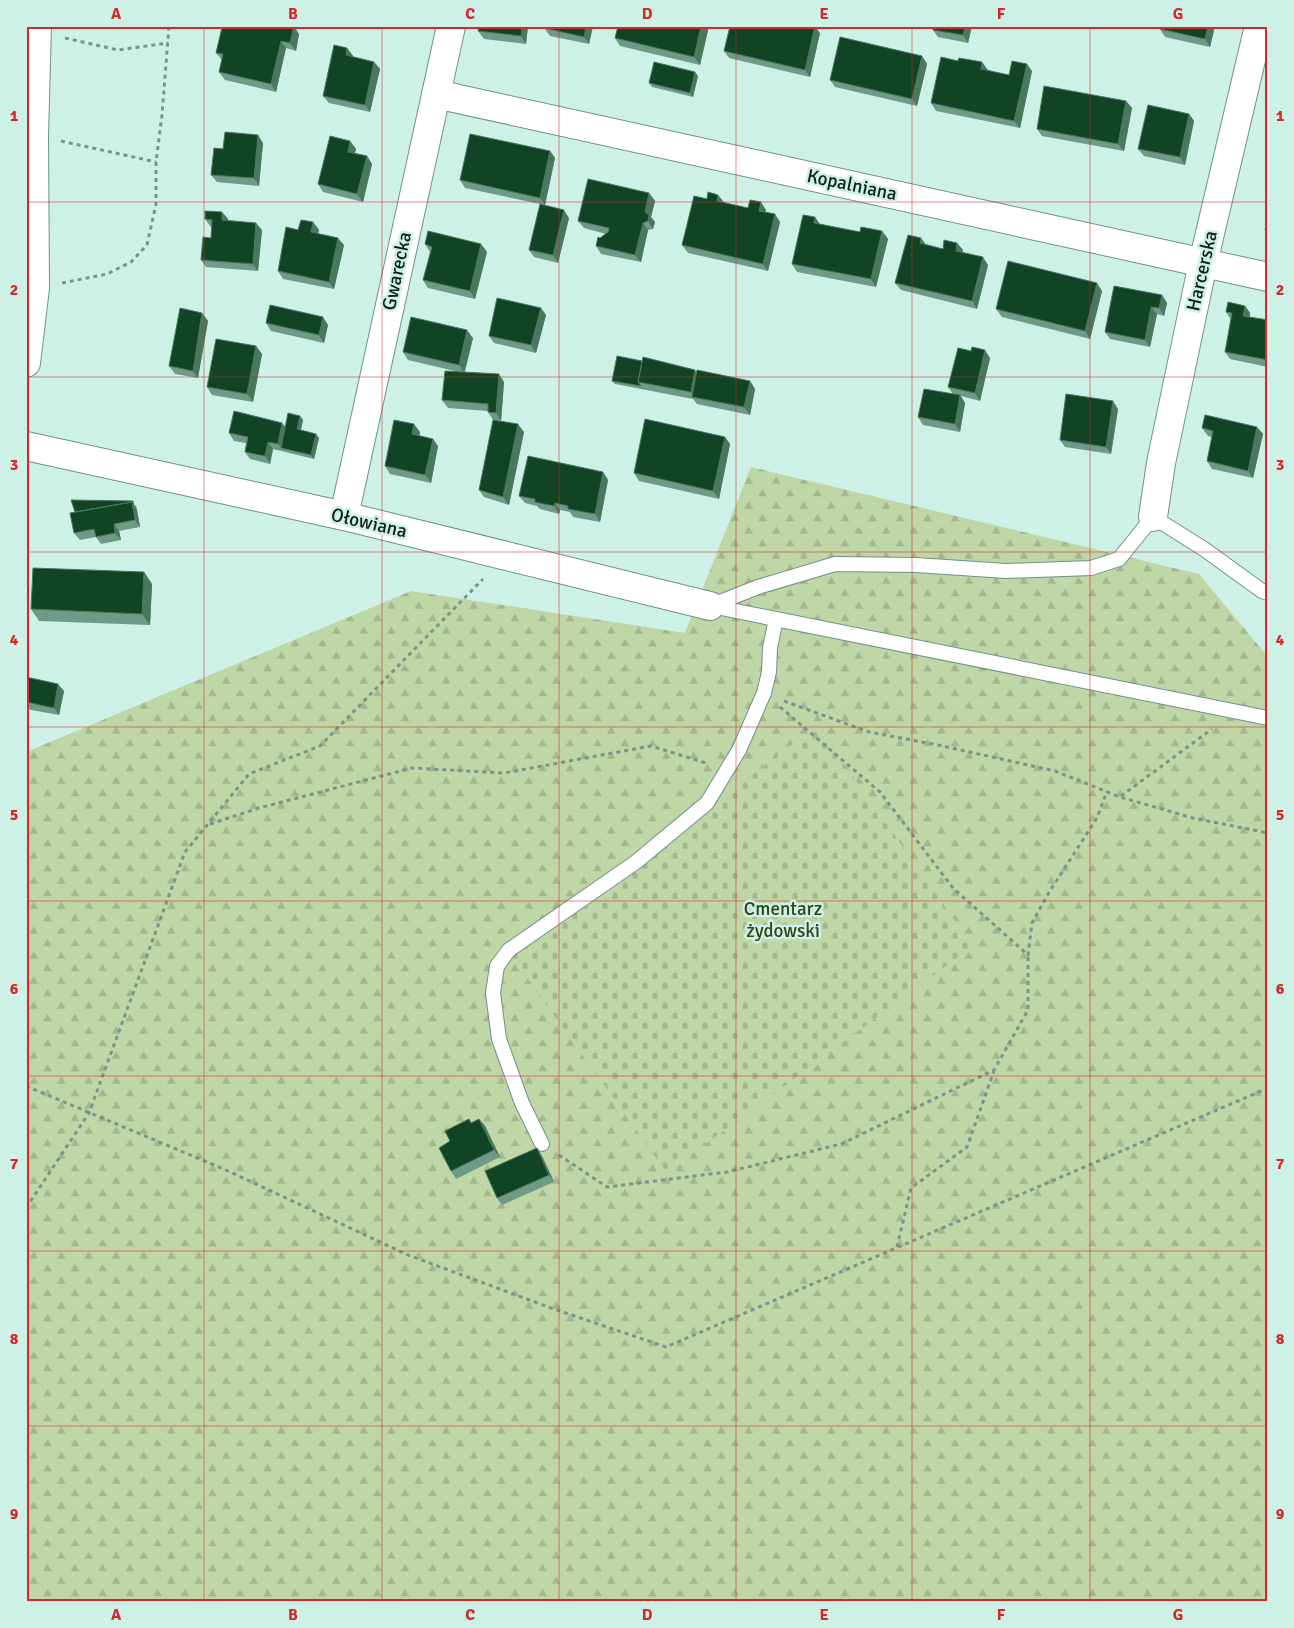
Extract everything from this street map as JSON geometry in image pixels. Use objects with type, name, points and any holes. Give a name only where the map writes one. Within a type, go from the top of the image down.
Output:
[{"type":"street","name":"Gwarecka","points":[[344,516],[451,26]]},
{"type":"street","name":"Harcerska","points":[[1153,517],[1161,463],[1203,263],[1259,26]]},
{"type":"street","points":[[26,363],[35,288],[30,136],[37,29]]},
{"type":"street","name":"Kopalniana","points":[[436,94],[1268,277]]},
{"type":"street","name":"Ołowiana","points":[[26,446],[344,516],[710,606]]},
{"type":"lane","points":[[710,606],[758,588],[835,564],[1006,571],[1091,568],[1119,559],[1153,517],[1204,549],[1262,591],[1268,593]]},
{"type":"lane","points":[[710,606],[1268,718]]},
{"type":"lane","points":[[542,1144],[522,1103],[499,1039],[493,993],[497,966],[509,950],[636,862],[707,803],[745,738],[764,693],[769,672],[770,648],[776,619]]},
{"type":"path","points":[[35,288],[107,274],[131,262],[147,245],[156,204],[156,162],[162,115],[169,26]]},
{"type":"path","points":[[37,29],[118,50],[168,43]]},
{"type":"path","points":[[30,136],[156,162]]},
{"type":"path","points":[[26,1208],[89,1112],[185,852],[249,774],[320,746],[506,556]]},
{"type":"path","points":[[764,693],[869,732],[1055,771],[1120,797],[1192,818],[1268,833]]},
{"type":"path","points":[[764,693],[880,792],[952,888],[1028,956]]},
{"type":"path","points":[[1120,797],[1236,712]]},
{"type":"path","points":[[209,824],[259,808],[412,768],[504,773],[651,746],[728,770]]},
{"type":"path","points":[[897,1248],[910,1188],[967,1147],[994,1070],[1028,1010],[1028,956],[1032,923],[1048,894],[1097,818],[1107,791]]},
{"type":"path","points":[[542,1144],[607,1187],[727,1172],[841,1144],[994,1070]]},
{"type":"path","points":[[26,1086],[226,1170],[408,1255],[666,1348],[1268,1088]]},
{"type":"green space","points":[[751,467],[1199,574],[1268,657],[1268,1602],[26,1602],[26,752],[411,591],[685,633]]},
{"type":"green space","name":"Cmentarz żydowski","points":[[817,726],[973,946],[667,1173],[511,955]]},
{"type":"building","points":[[226,26],[294,26],[290,43],[281,41],[271,84],[219,72],[223,54],[216,53],[222,27],[226,28]]},
{"type":"building","points":[[479,26],[522,26],[521,36],[478,31]]},
{"type":"building","points":[[545,26],[586,26],[584,37],[544,28]]},
{"type":"building","points":[[618,26],[701,26],[694,57],[615,38]]},
{"type":"building","points":[[730,26],[815,26],[805,70],[724,51]]},
{"type":"building","points":[[933,26],[965,26],[963,35],[933,30]]},
{"type":"building","points":[[1161,26],[1208,26],[1205,39],[1160,29]]},
{"type":"building","points":[[840,37],[922,56],[912,99],[830,80]]},
{"type":"building","points":[[334,45],[347,48],[346,55],[374,62],[365,105],[323,96]]},
{"type":"building","points":[[941,57],[958,61],[959,58],[982,62],[981,69],[1009,75],[1012,61],[1027,64],[1014,121],[931,103]]},
{"type":"building","points":[[654,62],[695,72],[690,93],[649,83]]},
{"type":"building","points":[[1044,86],[1126,101],[1118,144],[1037,129]]},
{"type":"building","points":[[1148,105],[1189,114],[1180,157],[1138,149]]},
{"type":"building","points":[[225,132],[258,135],[254,178],[211,175],[214,148],[223,149]]},
{"type":"building","points":[[470,134],[550,151],[540,198],[460,180]]},
{"type":"building","points":[[330,136],[350,141],[348,152],[367,156],[357,194],[318,184]]},
{"type":"building","points":[[588,179],[649,193],[645,212],[649,215],[648,221],[643,223],[635,255],[596,246],[598,237],[600,238],[608,232],[609,228],[578,221]]},
{"type":"building","points":[[708,192],[718,195],[717,201],[748,208],[750,200],[761,202],[759,211],[775,214],[763,264],[682,245],[694,196],[707,199]]},
{"type":"building","points":[[540,204],[564,210],[553,255],[529,250]]},
{"type":"building","points":[[205,211],[222,212],[222,220],[256,223],[253,264],[201,260],[203,237],[211,238],[212,220],[205,219]]},
{"type":"building","points":[[803,215],[815,217],[814,223],[860,232],[861,227],[882,231],[871,279],[792,264]]},
{"type":"building","points":[[1268,218],[1268,230],[1265,230]]},
{"type":"building","points":[[301,220],[313,222],[311,232],[338,238],[329,282],[278,271],[286,227],[298,230]]},
{"type":"building","points":[[428,231],[481,244],[470,291],[423,280],[432,247],[425,244]]},
{"type":"building","points":[[908,235],[921,238],[920,243],[943,249],[944,240],[957,243],[956,251],[983,257],[972,301],[895,283]]},
{"type":"building","points":[[1008,261],[1097,283],[1085,331],[996,309]]},
{"type":"building","points":[[1114,286],[1162,295],[1159,308],[1151,307],[1145,340],[1105,332]]},
{"type":"building","points":[[497,298],[541,308],[531,345],[489,336]]},
{"type":"building","points":[[1228,302],[1245,306],[1243,316],[1268,320],[1268,360],[1225,352],[1232,313],[1226,312]]},
{"type":"building","points":[[270,305],[323,317],[319,335],[266,323]]},
{"type":"building","points":[[180,308],[202,313],[193,371],[169,366]]},
{"type":"building","points":[[411,317],[467,330],[459,365],[403,352]]},
{"type":"building","points":[[216,339],[256,346],[247,394],[207,387]]},
{"type":"building","points":[[972,347],[985,350],[975,393],[948,387],[958,348],[971,351]]},
{"type":"building","points":[[617,356],[642,361],[638,382],[641,386],[612,381]]},
{"type":"building","points":[[643,357],[695,370],[691,392],[638,382]]},
{"type":"building","points":[[697,370],[750,381],[744,407],[692,397]]},
{"type":"building","points":[[445,371],[499,374],[496,413],[488,412],[488,404],[442,400]]},
{"type":"building","points":[[924,389],[960,395],[955,424],[918,417]]},
{"type":"building","points":[[1066,394],[1113,401],[1106,447],[1060,440]]},
{"type":"building","points":[[234,411],[282,423],[278,444],[268,442],[265,456],[245,452],[248,437],[229,433]]},
{"type":"building","points":[[288,413],[300,416],[297,429],[316,434],[311,455],[281,448]]},
{"type":"building","points":[[1205,415],[1257,427],[1248,471],[1207,461],[1213,431],[1202,428]]},
{"type":"building","points":[[645,419],[725,437],[713,491],[634,473]]},
{"type":"building","points":[[394,420],[414,424],[412,434],[433,439],[425,475],[385,466]]},
{"type":"building","points":[[493,420],[518,424],[503,497],[479,490]]},
{"type":"building","points":[[528,456],[603,472],[595,514],[568,509],[568,506],[555,503],[554,506],[535,502],[535,499],[519,496]]},
{"type":"building","points":[[71,500],[133,501],[134,506],[132,502],[75,512]]},
{"type":"building","points":[[132,502],[135,520],[114,524],[115,533],[96,537],[94,529],[74,533],[70,513]]},
{"type":"building","points":[[33,568],[144,572],[142,614],[31,609]]},
{"type":"building","points":[[26,677],[58,684],[54,708],[26,702]]},
{"type":"building","points":[[469,1119],[471,1123],[479,1119],[494,1150],[451,1171],[439,1148],[450,1141],[445,1131]]},
{"type":"building","points":[[537,1148],[549,1175],[497,1198],[485,1171]]}]
